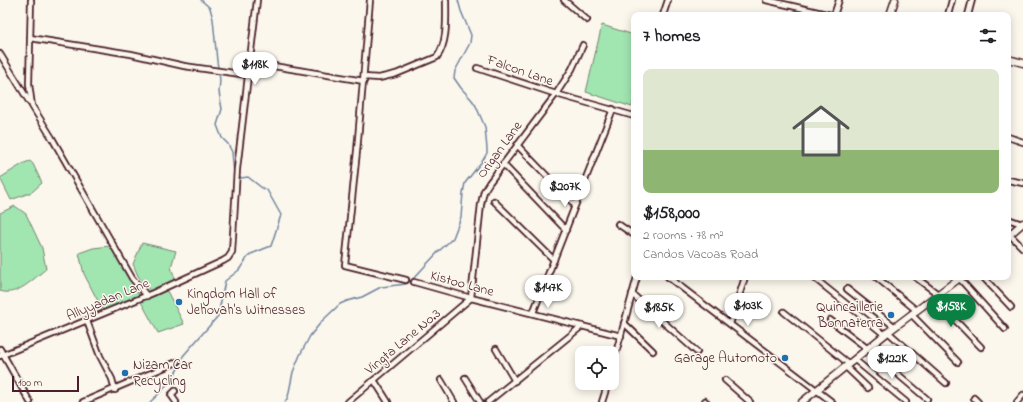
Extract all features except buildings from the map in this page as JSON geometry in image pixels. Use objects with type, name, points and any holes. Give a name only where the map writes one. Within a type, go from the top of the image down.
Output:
[{"type":"main road","points":[[891,12],[895,0]]},
{"type":"main road","points":[[1011,60],[1023,63]]},
{"type":"main road","points":[[1011,234],[1023,224]]},
{"type":"main road","points":[[802,402],[916,310],[958,280]]},
{"type":"street","points":[[30,0],[29,84],[32,106]]},
{"type":"street","points":[[30,38],[131,54],[184,66],[248,75],[257,0]]},
{"type":"street","points":[[249,62],[364,79],[379,78],[396,74],[437,57],[443,43],[446,26],[446,0]]},
{"type":"street","points":[[664,12],[668,0]]},
{"type":"street","points":[[768,0],[818,12]]},
{"type":"street","points":[[834,12],[838,0]]},
{"type":"street","points":[[949,12],[952,0]]},
{"type":"street","points":[[969,12],[972,0]]},
{"type":"street","points":[[566,1],[587,20]]},
{"type":"street","points":[[370,3],[364,79],[345,264],[406,280]]},
{"type":"street","name":"Origan Lane","points":[[471,298],[481,204],[484,191],[488,183],[556,94],[572,69],[583,44]]},
{"type":"street","points":[[0,54],[52,138],[132,278],[146,296]]},
{"type":"street","name":"Falcon Lane","points":[[477,68],[556,94],[631,114]]},
{"type":"street","name":"Allyyadan Lane","points":[[1,356],[146,296],[228,258],[232,252],[237,169],[248,75]]},
{"type":"street","points":[[533,313],[613,109]]},
{"type":"street","points":[[1011,138],[1023,142]]},
{"type":"street","points":[[517,145],[576,205]]},
{"type":"street","points":[[503,164],[566,230]]},
{"type":"street","points":[[1011,180],[1023,182]]},
{"type":"street","points":[[494,200],[554,260]]},
{"type":"street","points":[[1011,220],[1023,224]]},
{"type":"street","points":[[618,224],[631,232]]},
{"type":"street","points":[[1011,238],[1023,248]]},
{"type":"street","points":[[618,346],[636,280]]},
{"type":"street","points":[[672,280],[832,402]]},
{"type":"street","points":[[730,324],[744,280]]},
{"type":"street","points":[[817,280],[946,383]]},
{"type":"street","points":[[880,280],[916,310]]},
{"type":"street","points":[[918,280],[936,296],[981,347]]},
{"type":"street","points":[[960,280],[1005,329]]},
{"type":"street","points":[[986,280],[1011,307]]},
{"type":"street","name":"Kistoo Lane","points":[[414,282],[621,336]]},
{"type":"street","points":[[847,289],[895,327]]},
{"type":"street","points":[[632,294],[697,352]]},
{"type":"street","name":"Vingta Lane No.3","points":[[348,402],[471,298]]},
{"type":"street","points":[[784,312],[847,366],[868,388]]},
{"type":"street","points":[[911,314],[958,362]]},
{"type":"street","points":[[830,320],[868,349],[926,399]]},
{"type":"street","points":[[87,321],[100,356],[112,379],[114,390]]},
{"type":"street","points":[[624,323],[653,351]]},
{"type":"street","points":[[488,402],[582,326]]},
{"type":"street","points":[[0,349],[1,356],[30,402]]},
{"type":"street","points":[[496,349],[515,381]]},
{"type":"street","points":[[855,360],[906,402]]},
{"type":"street","points":[[83,402],[177,362]]},
{"type":"street","points":[[465,378],[480,402]]},
{"type":"street","points":[[374,380],[388,402]]},
{"type":"street","points":[[441,380],[454,402]]},
{"type":"street","points":[[725,380],[750,402]]},
{"type":"street","points":[[602,402],[606,390]]},
{"type":"street","points":[[175,391],[171,395],[176,402]]},
{"type":"street","points":[[1017,402],[1023,395]]},
{"type":"street","points":[[494,397],[497,402]]},
{"type":"street","points":[[974,398],[978,402]]},
{"type":"green space","points":[[602,25],[631,34],[631,107],[586,92]]},
{"type":"green space","points":[[30,161],[42,183],[32,192],[11,200],[0,178],[24,163]]},
{"type":"green space","points":[[15,206],[26,214],[42,248],[46,269],[19,289],[13,292],[6,292],[0,291],[0,213]]},
{"type":"green space","points":[[142,243],[176,251],[171,267],[176,281],[150,291],[138,276],[133,264]]},
{"type":"green space","points":[[110,246],[139,295],[103,311],[84,274],[79,253],[93,248]]},
{"type":"green space","points":[[166,289],[184,324],[158,333],[140,300]]},
{"type":"waterway","points":[[201,0],[210,8],[213,19],[220,80],[219,92],[222,109],[217,125],[222,138],[228,144],[232,152],[235,175]]},
{"type":"waterway","points":[[285,402],[288,397],[293,372],[300,355],[310,336],[322,321],[340,304],[362,297],[381,287],[406,284],[412,280],[453,238],[461,217],[465,183],[487,153],[485,127],[476,106],[454,78],[455,71],[470,43],[471,35],[458,0]]},
{"type":"waterway","points":[[150,402],[170,381],[183,356],[218,316],[225,281],[239,270],[251,254],[271,246],[281,215],[267,190],[248,177],[238,177]]},
{"type":"place","name":"Kingdom Hall of Jehovah's Witnesses","points":[[179,302]]},
{"type":"place","name":"Quincaillerie Bonnaterra","points":[[891,315]]},
{"type":"place","name":"Garage Automoto","points":[[785,358]]},
{"type":"place","name":"Nizam Car Recycling","points":[[125,373]]}]
